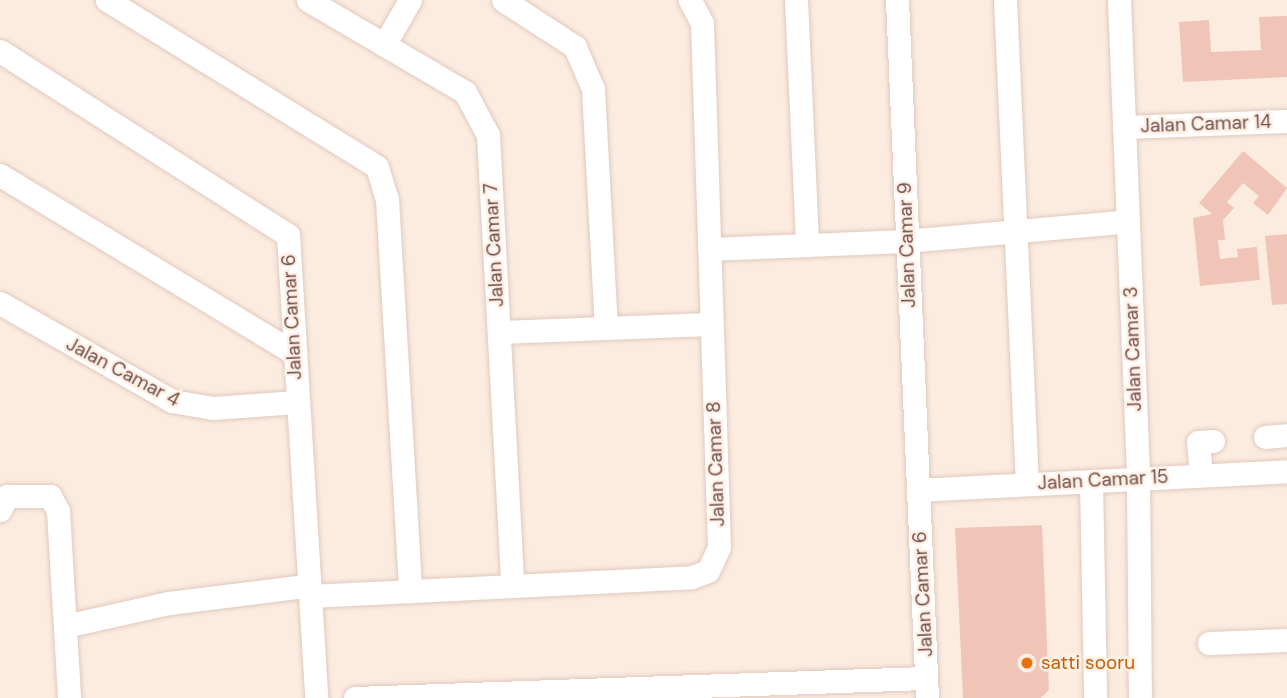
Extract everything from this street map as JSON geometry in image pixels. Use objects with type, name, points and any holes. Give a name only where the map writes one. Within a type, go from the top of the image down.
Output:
[{"type":"street","points":[[107,0],[377,167],[387,199],[410,590]]},
{"type":"street","name":"Jalan Camar 7","points":[[308,0],[465,92],[488,135],[512,586]]},
{"type":"street","points":[[384,45],[410,0]]},
{"type":"street","points":[[503,0],[575,47],[593,89],[606,328]]},
{"type":"street","name":"Jalan Camar 8","points":[[65,626],[169,603],[308,591],[410,590],[692,577],[708,571],[719,547],[702,23],[690,0]]},
{"type":"street","points":[[796,0],[807,245]]},
{"type":"street","name":"Jalan Camar 9","points":[[897,0],[918,490]]},
{"type":"street","points":[[1005,0],[1027,484]]},
{"type":"street","name":"Jalan Camar 3","points":[[1119,0],[1138,479],[1140,698]]},
{"type":"street","name":"Jalan Camar 6","points":[[0,51],[288,234],[316,698]]},
{"type":"street","name":"Jalan Camar 14","points":[[1124,127],[1287,121]]},
{"type":"street","points":[[0,175],[294,353]]},
{"type":"street","points":[[709,249],[906,241],[1128,221]]},
{"type":"street","name":"Jalan Camar 4","points":[[0,303],[172,401],[213,408],[297,402]]},
{"type":"street","points":[[499,332],[711,324]]},
{"type":"street","points":[[1201,475],[1198,442],[1213,440]]},
{"type":"street","name":"Jalan Camar 15","points":[[918,490],[1287,471]]},
{"type":"street","points":[[1091,481],[1095,698]]},
{"type":"street","name":"Jalan Camar 6","points":[[918,490],[927,688]]},
{"type":"street","points":[[0,510],[7,496],[50,496],[58,511],[69,698]]},
{"type":"street","points":[[1209,643],[1287,640]]},
{"type":"street","points":[[355,698],[927,688]]},
{"type":"building","points":[[1287,16],[1287,77],[1183,82],[1179,22],[1209,20],[1211,52],[1261,50],[1259,17]]},
{"type":"building","points":[[1243,151],[1287,188],[1268,215],[1253,203],[1259,196],[1243,183],[1227,202],[1234,208],[1223,220],[1225,240],[1218,240],[1220,259],[1238,257],[1237,249],[1257,247],[1260,280],[1200,286],[1193,218],[1212,214],[1199,203]]},
{"type":"building","points":[[1287,234],[1287,304],[1272,305],[1265,236]]},
{"type":"building","points":[[1042,525],[1049,690],[1041,698],[963,698],[955,528]]},
{"type":"place","name":"satti sooru","points":[[1027,663]]}]
